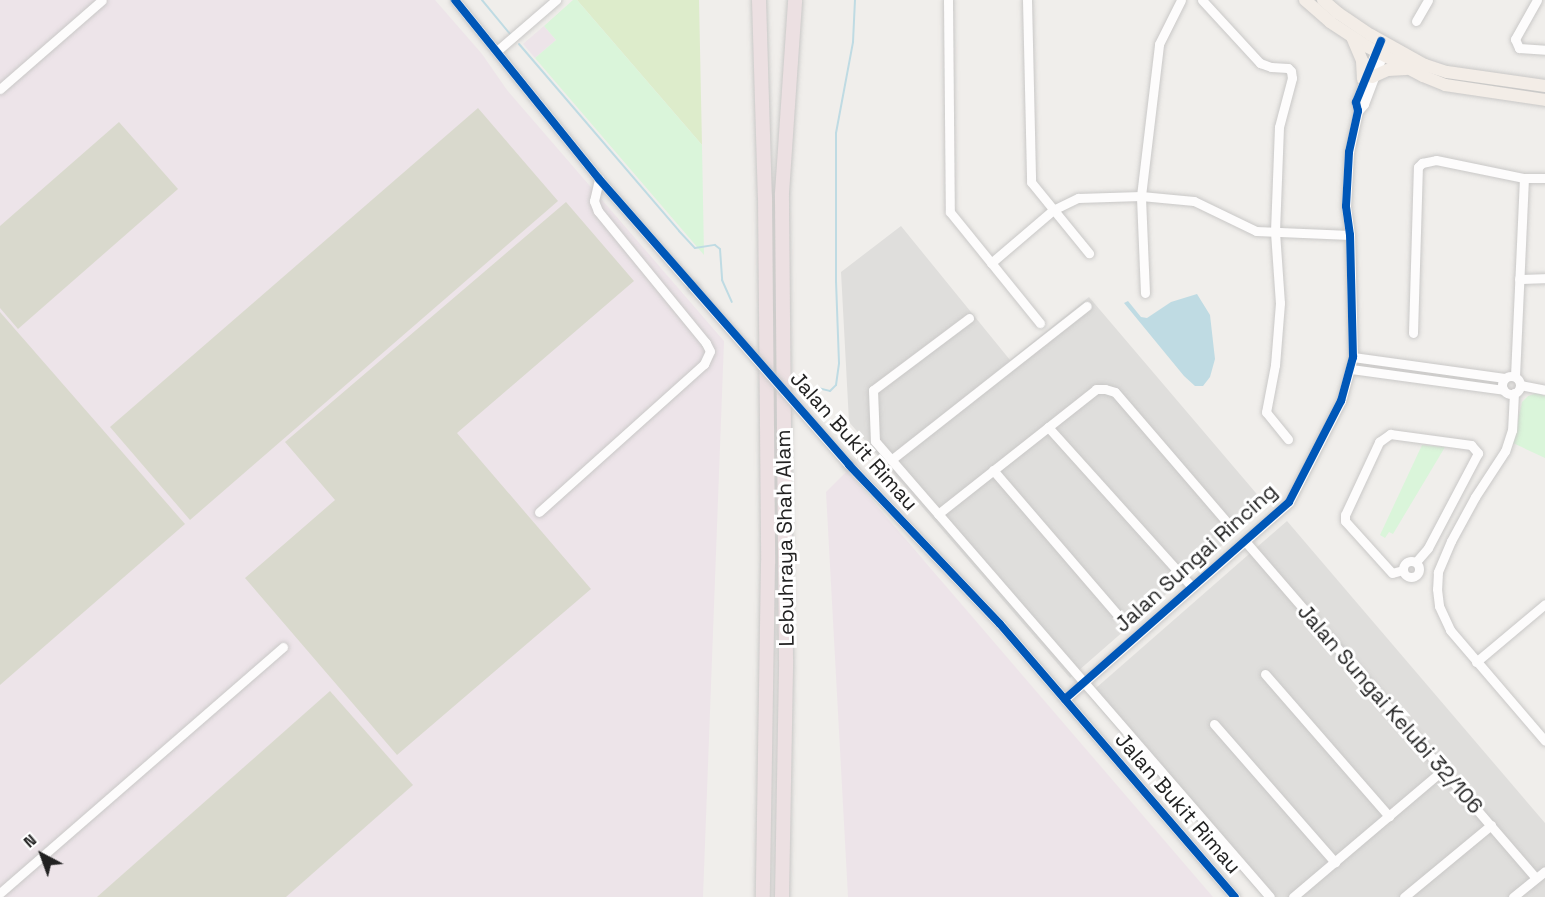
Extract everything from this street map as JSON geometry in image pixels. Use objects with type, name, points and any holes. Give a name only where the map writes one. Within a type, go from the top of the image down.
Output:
[{"type":"highway","name":"Lebuhraya Shah Alam","points":[[759,0],[765,197],[768,563],[763,897]]},
{"type":"highway","name":"Lebuhraya Shah Alam","points":[[782,897],[786,660],[782,193],[795,0]]},
{"type":"main road","points":[[1305,0],[1330,22],[1351,36],[1425,65],[1523,91],[1545,100]]},
{"type":"main road","points":[[1323,0],[1407,69],[1446,85],[1523,91],[1545,86]]},
{"type":"main road","points":[[1351,36],[1368,78],[1388,70],[1407,69]]},
{"type":"street","points":[[0,89],[102,0]]},
{"type":"street","name":"Jalan Bukit Rimau","points":[[455,0],[498,50],[599,179],[849,465],[1000,624],[1235,897]]},
{"type":"street","points":[[498,50],[556,0]]},
{"type":"street","points":[[948,0],[950,212],[1040,323]]},
{"type":"street","points":[[1027,0],[1030,182],[1089,253]]},
{"type":"street","points":[[1145,293],[1141,196],[1159,44],[1181,0]]},
{"type":"street","points":[[1202,0],[1260,63],[1270,67],[1288,68],[1291,71],[1292,78],[1279,127],[1275,232],[1280,303],[1275,365],[1266,412],[1288,439]]},
{"type":"street","points":[[1416,21],[1428,0]]},
{"type":"street","points":[[1538,0],[1515,39],[1520,48],[1545,50]]},
{"type":"street","name":"Jalan Sungai Rincing","points":[[1065,699],[1289,502],[1341,401],[1353,357],[1346,179],[1358,111],[1364,104],[1368,78],[1381,47]]},
{"type":"street","points":[[1413,333],[1418,167],[1422,163],[1436,160],[1524,178],[1545,177]]},
{"type":"street","points":[[1504,390],[1510,377],[1519,279],[1524,178]]},
{"type":"street","points":[[539,512],[704,364],[710,351],[706,343],[598,211],[594,201],[599,179]]},
{"type":"street","points":[[991,263],[1053,210],[1078,198],[1141,196],[1194,201],[1247,227],[1275,232],[1350,235]]},
{"type":"street","points":[[1519,279],[1545,278]]},
{"type":"street","points":[[891,460],[1087,306]]},
{"type":"street","points":[[969,318],[873,390],[875,441],[1270,897]]},
{"type":"street","points":[[1353,357],[1510,377],[1520,385],[1545,390]]},
{"type":"street","points":[[1422,379],[1424,367]]},
{"type":"street","points":[[1351,369],[1514,393]]},
{"type":"street","points":[[1520,385],[1514,393],[1512,430],[1505,452],[1475,497],[1442,561],[1438,572],[1439,606],[1450,630],[1476,663],[1543,734]]},
{"type":"street","points":[[938,514],[1096,389],[1114,392],[1225,520]]},
{"type":"street","points":[[1048,427],[1192,587]]},
{"type":"street","points":[[1417,566],[1478,453],[1471,445],[1390,434],[1379,442],[1345,515],[1345,521],[1392,573],[1403,570],[1412,576],[1417,566],[1429,558],[1442,561]]},
{"type":"street","points":[[993,470],[1117,614]]},
{"type":"street","name":"Jalan Sungai Kelubi 32/106","points":[[1245,541],[1536,878]]},
{"type":"street","points":[[1417,566],[1438,572]]},
{"type":"street","points":[[1476,663],[1545,604]]},
{"type":"street","points":[[0,893],[283,646]]},
{"type":"street","points":[[1265,674],[1389,816]]},
{"type":"street","points":[[1214,724],[1335,862]]},
{"type":"street","points":[[1293,897],[1443,770]]},
{"type":"street","points":[[1404,897],[1491,825]]},
{"type":"street","points":[[1514,897],[1545,871]]},
{"type":"shaded area","points":[[0,0],[435,0],[482,54],[507,90],[724,341],[703,897],[0,897]]},
{"type":"shaded area","points":[[544,26],[556,40],[535,58],[523,44]]},
{"type":"shaded area","points":[[478,108],[558,201],[190,520],[110,427]]},
{"type":"shaded area","points":[[119,122],[178,189],[18,329],[0,308],[0,226]]},
{"type":"shaded area","points":[[566,202],[634,281],[457,433],[591,589],[397,755],[245,578],[335,500],[285,442]]},
{"type":"shaded area","points":[[901,226],[1010,360],[1089,297],[1267,506],[1070,678],[849,422],[841,272]]},
{"type":"shaded area","points":[[0,312],[185,524],[0,685]]},
{"type":"shaded area","points":[[847,471],[1213,897],[848,897],[826,492]]},
{"type":"shaded area","points":[[1287,521],[1545,823],[1545,897],[1263,897],[1088,695]]},
{"type":"shaded area","points":[[330,691],[413,785],[286,897],[97,897]]},
{"type":"green space","points":[[573,0],[577,0],[702,145],[704,255],[535,58],[556,40],[544,26]]},
{"type":"green space","points":[[577,0],[699,0],[702,145]]},
{"type":"green space","points":[[1537,393],[1545,396],[1545,458],[1513,443],[1522,402],[1528,396]]},
{"type":"green space","points":[[1422,445],[1445,447],[1393,534],[1389,532],[1385,538],[1380,535]]},
{"type":"water","points":[[1197,294],[1210,315],[1215,359],[1210,377],[1203,386],[1195,386],[1184,376],[1124,303],[1128,301],[1141,317],[1147,318],[1171,302]]},
{"type":"waterway","points":[[482,0],[510,34]]},
{"type":"waterway","points":[[818,388],[830,391],[836,385],[839,363],[836,282],[836,133],[853,42],[855,0]]},
{"type":"waterway","points":[[519,44],[695,248],[715,245],[720,249],[722,280],[732,302]]},
{"type":"cycle path","points":[[455,0],[599,179],[849,465],[1000,624],[1235,897]]},
{"type":"cycle path","points":[[1065,699],[1289,502],[1341,401],[1353,357],[1350,235],[1346,206],[1349,152],[1358,111],[1356,102],[1381,41]]}]
